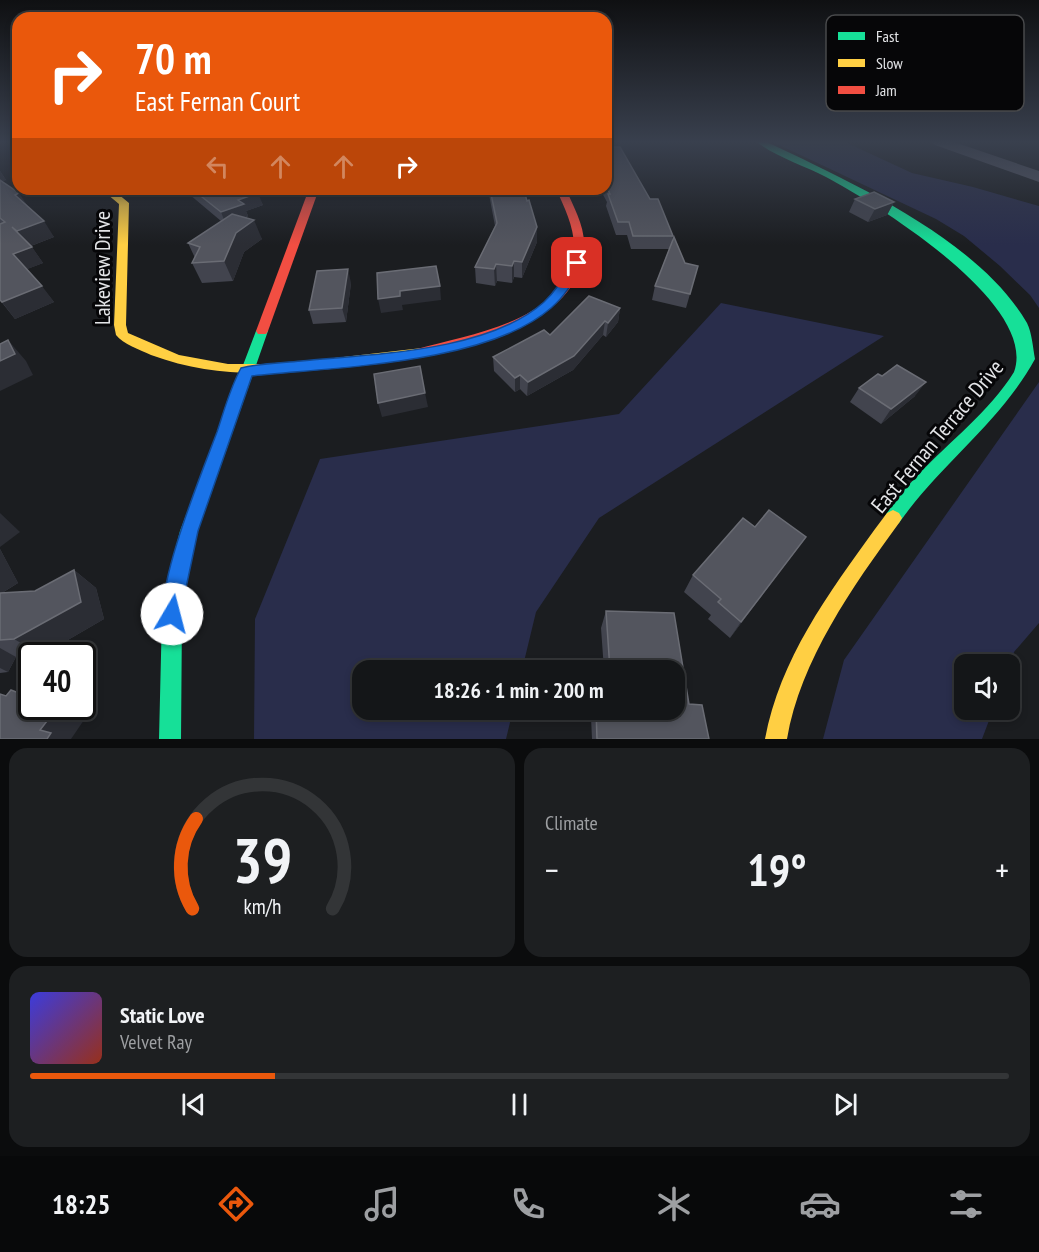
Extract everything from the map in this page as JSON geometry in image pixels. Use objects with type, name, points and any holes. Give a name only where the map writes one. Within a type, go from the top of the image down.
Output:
[{"type":"street","name":"East Fernan Terrace Drive","points":[[776,739],[785,693],[816,631],[894,517],[922,481],[1002,398],[1018,375],[1034,341],[1034,326],[1028,310],[1012,290],[958,241],[902,210],[833,176]]},
{"type":"street","name":"Lakeview Drive","points":[[114,195],[124,202],[120,325],[122,335],[136,344],[188,361],[246,371]]},
{"type":"street","points":[[170,739],[172,614],[178,573],[189,531],[312,195]]},
{"type":"street","points":[[246,371],[425,353],[475,341],[522,322],[547,305],[563,289],[577,263],[578,232],[563,195]]},
{"type":"shaded area","points":[[846,176],[927,176],[1039,206],[1039,308],[1030,295],[1000,266],[964,236],[936,219]]},
{"type":"shaded area","points":[[721,303],[884,336],[599,518],[536,612],[524,660],[352,660],[352,720],[511,720],[506,739],[254,739],[255,619],[320,459],[619,414]]},
{"type":"shaded area","points":[[1039,382],[1039,623],[1013,654],[954,654],[954,720],[989,720],[982,739],[823,739],[844,660]]},
{"type":"building","points":[[612,176],[637,176],[650,199],[658,199],[673,236],[633,236],[629,222],[618,222],[608,195],[612,195]]},
{"type":"building","points":[[0,180],[12,188],[12,195],[15,195],[44,221],[17,231],[12,227],[32,247],[13,254],[42,286],[2,302],[0,300],[0,224],[5,222],[0,218]]},
{"type":"building","points":[[874,192],[894,202],[875,209],[855,199]]},
{"type":"building","points":[[200,195],[252,195],[238,200],[244,204],[221,212]]},
{"type":"building","points":[[491,195],[525,195],[537,227],[522,262],[514,261],[512,266],[496,264],[494,269],[475,267],[497,223]]},
{"type":"building","points":[[232,214],[254,220],[236,233],[224,261],[192,263],[200,247],[188,243]]},
{"type":"building","points":[[674,237],[685,263],[698,266],[690,294],[655,286]]},
{"type":"building","points":[[436,266],[440,286],[400,291],[400,296],[378,299],[377,273]]},
{"type":"building","points":[[348,269],[342,308],[309,310],[317,271]]},
{"type":"building","points":[[589,296],[620,308],[608,323],[605,321],[574,356],[528,382],[520,375],[515,378],[493,357],[544,330],[550,335]]},
{"type":"building","points":[[8,340],[15,354],[0,361],[0,344]]},
{"type":"building","points":[[897,365],[926,382],[891,409],[859,388],[878,374],[882,376]]},
{"type":"building","points":[[420,366],[425,393],[378,403],[374,374]]},
{"type":"building","points":[[769,510],[806,537],[741,622],[718,602],[721,599],[693,575],[743,518],[755,527]]},
{"type":"building","points":[[74,570],[81,602],[14,639],[0,640],[0,593],[35,591]]},
{"type":"building","points":[[606,611],[674,613],[682,660],[609,660]]},
{"type":"building","points":[[685,680],[689,704],[702,705],[709,739],[597,739],[596,720],[685,720]]},
{"type":"building","points":[[11,690],[18,693],[18,720],[48,720],[40,730],[51,733],[47,739],[0,739],[0,694],[6,696]]},
{"type":"traffic: fast","points":[[832,176],[921,228],[964,259],[999,292],[1022,326],[1028,359],[999,403],[925,478],[893,518]]},
{"type":"traffic: fast","points":[[170,739],[172,614],[178,573],[189,531],[262,331]]},
{"type":"traffic: slow","points":[[114,195],[124,203],[120,325],[122,335],[149,349],[202,365],[255,370],[310,366],[422,352]]},
{"type":"traffic: slow","points":[[776,739],[785,697],[812,640],[893,518]]},
{"type":"traffic: jam","points":[[262,331],[312,195]]},
{"type":"traffic: jam","points":[[422,352],[469,341],[521,322],[544,308],[563,291],[575,270],[579,246],[575,224],[564,195]]},
{"type":"route","points":[[172,614],[178,573],[189,531],[246,371],[425,353],[449,349],[492,336],[522,322],[547,305],[563,289],[577,263]]}]
